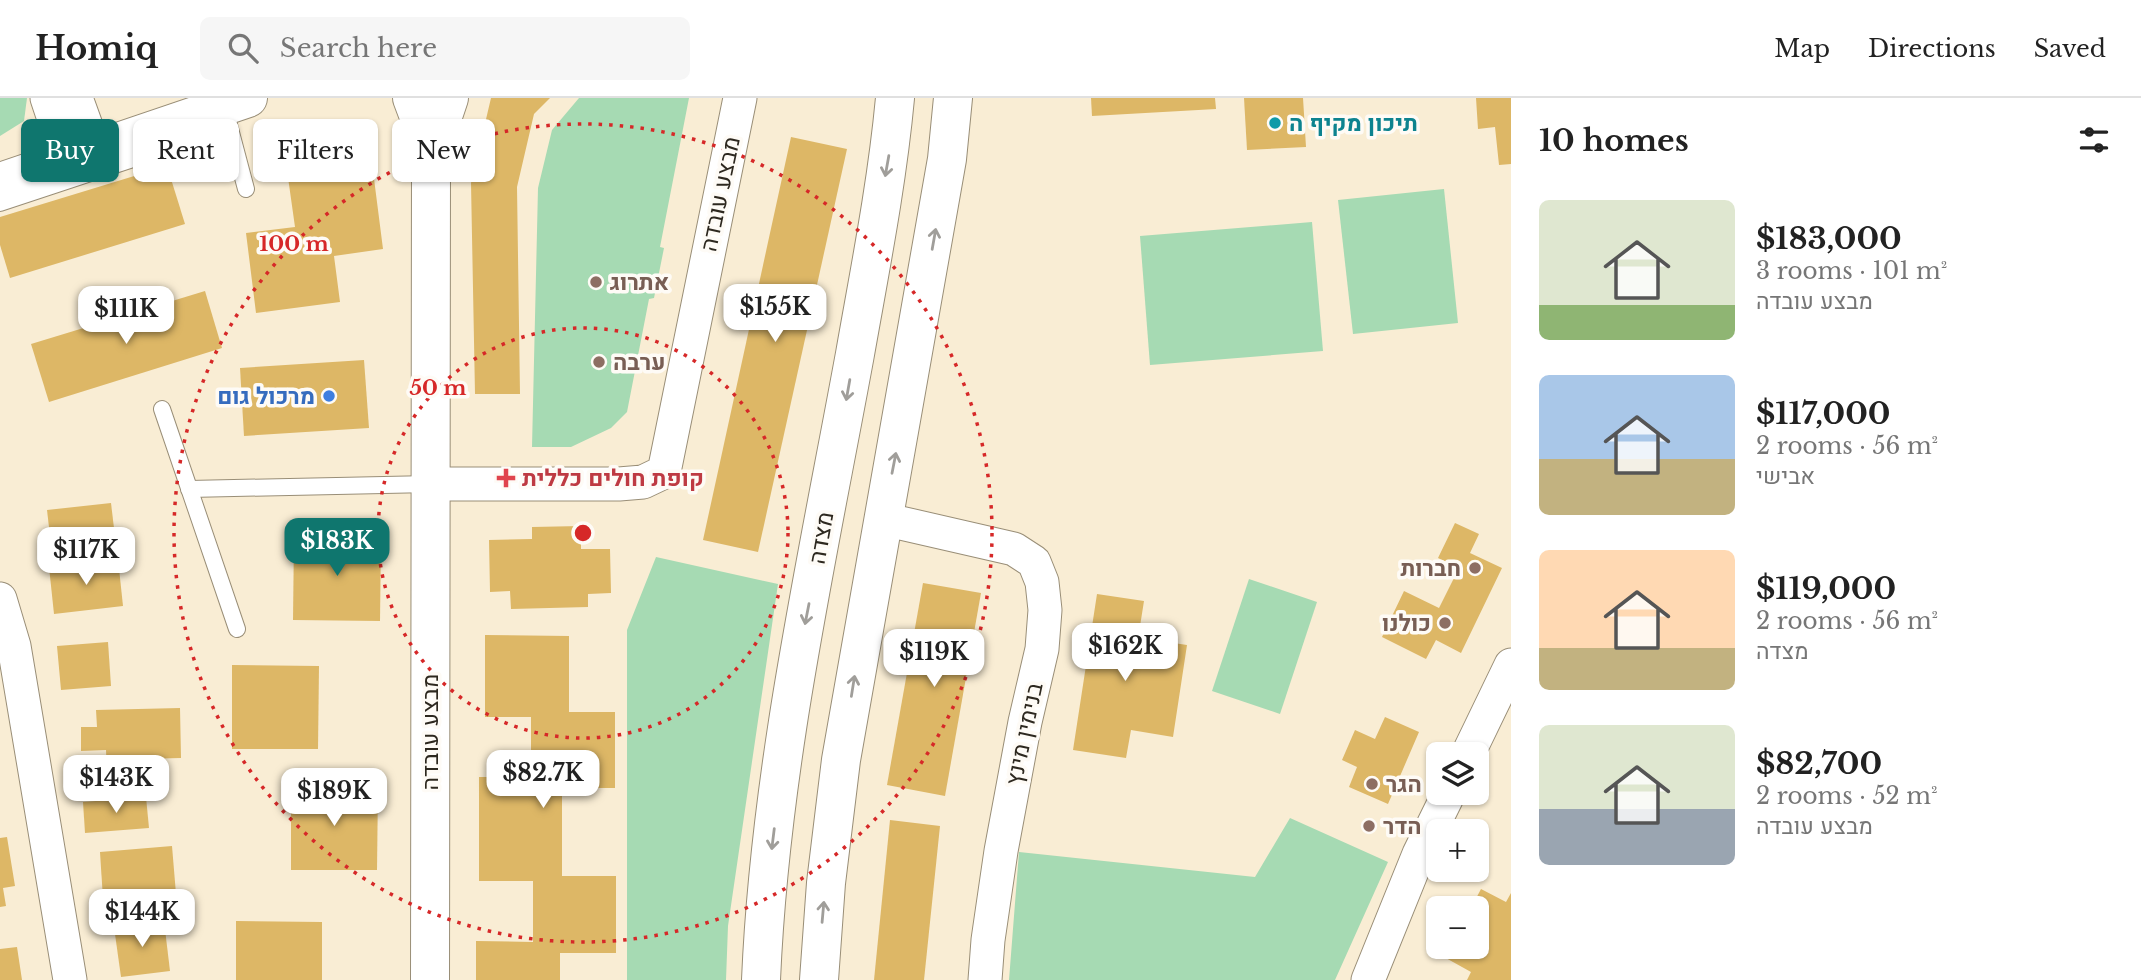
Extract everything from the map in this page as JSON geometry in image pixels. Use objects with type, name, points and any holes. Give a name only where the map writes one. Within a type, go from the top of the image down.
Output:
[{"type":"main road","name":"מבצע עובדה","points":[[412,98],[420,119]]},
{"type":"main road","name":"מבצע עובדה","points":[[442,119],[449,98]]},
{"type":"main road","name":"מצדה","points":[[761,980],[768,876],[784,751],[890,151],[895,98]]},
{"type":"main road","points":[[819,980],[826,883],[841,760],[920,322],[947,159],[953,98]]},
{"type":"main road","points":[[119,132],[222,101]]},
{"type":"main road","points":[[179,119],[222,101]]},
{"type":"main road","points":[[0,164],[21,159]]},
{"type":"main road","points":[[0,182],[21,172]]},
{"type":"main road","name":"מבצע עובדה","points":[[430,980],[431,182]]},
{"type":"street","points":[[47,98],[61,119]]},
{"type":"street","points":[[76,98],[76,119]]},
{"type":"street","name":"מבצע עובדה","points":[[431,484],[619,484],[643,482],[664,472],[740,98]]},
{"type":"street","name":"בנימין מינץ","points":[[883,519],[1014,549],[1034,562],[1042,582],[1045,610],[1042,649],[1001,850],[985,980]]},
{"type":"street","points":[[0,599],[14,646],[70,980]]},
{"type":"street","points":[[1474,742],[1511,665]]},
{"type":"street","points":[[1368,980],[1419,854],[1443,805]]},
{"type":"lane","points":[[222,101],[246,189]]},
{"type":"lane","points":[[0,203],[130,160],[133,155]]},
{"type":"lane","points":[[162,409],[237,629]]},
{"type":"lane","points":[[189,489],[431,484]]},
{"type":"green space","points":[[0,98],[27,98],[24,119],[0,136]]},
{"type":"green space","points":[[579,98],[689,98],[660,247],[664,248],[654,298],[649,299],[627,412],[611,428],[571,447],[532,447],[538,188],[552,130]]},
{"type":"green space","points":[[1444,189],[1458,323],[1353,334],[1338,200]]},
{"type":"green space","points":[[1312,222],[1323,351],[1150,365],[1140,236]]},
{"type":"green space","points":[[656,557],[778,584],[728,926],[726,980],[627,980],[627,630]]},
{"type":"green space","points":[[1249,579],[1317,602],[1280,714],[1212,691]]},
{"type":"green space","points":[[1290,818],[1388,862],[1335,980],[1009,980],[1019,852],[1255,877]]},
{"type":"building","points":[[491,98],[550,98],[534,114],[517,187],[520,394],[475,394],[471,183],[495,182],[495,119],[486,119]]},
{"type":"building","points":[[1091,98],[1215,98],[1216,109],[1092,116]]},
{"type":"building","name":"תיכון מקיף ה","points":[[1244,98],[1303,98],[1306,147],[1247,150]]},
{"type":"building","points":[[1476,98],[1511,98],[1511,164],[1499,165],[1495,127],[1478,129]]},
{"type":"building","points":[[791,137],[847,149],[758,552],[703,540]]},
{"type":"building","points":[[133,176],[133,182],[172,182],[185,224],[10,278],[0,245],[0,217]]},
{"type":"building","points":[[289,182],[374,182],[383,249],[334,256],[340,302],[256,313],[246,233],[295,227]]},
{"type":"building","points":[[205,291],[222,348],[49,402],[31,344]]},
{"type":"building","points":[[364,360],[369,428],[244,436],[240,368]]},
{"type":"building","points":[[111,503],[116,545],[52,553],[47,510]]},
{"type":"building","points":[[1455,523],[1479,534],[1470,553],[1502,568],[1461,653],[1436,640],[1426,659],[1382,637],[1404,591],[1439,608],[1459,568],[1438,558]]},
{"type":"building","points":[[581,526],[581,549],[610,549],[611,593],[588,594],[588,607],[511,609],[510,591],[490,592],[489,540],[532,539],[532,527]]},
{"type":"building","points":[[294,536],[381,536],[380,621],[293,620]]},
{"type":"building","points":[[118,559],[123,606],[54,614],[49,567]]},
{"type":"building","points":[[923,583],[981,593],[945,796],[887,785]]},
{"type":"building","points":[[1097,594],[1144,601],[1134,664],[1163,669],[1167,642],[1187,645],[1173,737],[1131,730],[1126,758],[1073,750]]},
{"type":"building","points":[[485,635],[569,636],[569,712],[615,712],[615,788],[562,788],[562,876],[616,876],[616,953],[560,953],[560,980],[476,980],[476,941],[533,942],[533,881],[479,881],[479,777],[531,777],[531,717],[485,717]]},
{"type":"building","points":[[108,642],[111,686],[61,690],[57,646]]},
{"type":"building","points":[[232,665],[319,666],[318,749],[232,749]]},
{"type":"building","points":[[180,708],[181,758],[138,759],[138,775],[107,775],[106,750],[81,751],[81,727],[97,727],[96,710]]},
{"type":"building","points":[[1385,717],[1419,732],[1388,804],[1349,787],[1357,767],[1342,760],[1355,730],[1375,739]]},
{"type":"building","points":[[291,786],[378,786],[377,870],[291,870]]},
{"type":"building","points":[[146,797],[149,828],[85,833],[83,802]]},
{"type":"building","points":[[890,820],[940,826],[924,980],[874,980]]},
{"type":"building","points":[[7,837],[15,886],[3,888],[6,906],[0,907],[0,838]]},
{"type":"building","points":[[172,846],[176,894],[103,899],[100,852]]},
{"type":"building","points":[[1481,889],[1506,902],[1511,893],[1511,980],[1467,980],[1471,972],[1448,959],[1489,959],[1489,896],[1477,896]]},
{"type":"building","points":[[164,921],[170,971],[121,977],[114,927]]},
{"type":"building","points":[[236,921],[322,922],[322,980],[236,980]]},
{"type":"building","points":[[17,947],[22,980],[0,980],[0,949]]},
{"type":"place","name":"תיכון מקיף ה","points":[[1275,123]]},
{"type":"place","name":"אתרוג","points":[[596,282]]},
{"type":"place","name":"ערבה","points":[[599,362]]},
{"type":"place","name":"מרכול גום","points":[[329,396]]},
{"type":"place","name":"קופת חולים כללית","points":[[506,478]]},
{"type":"place","name":"חברות","points":[[1475,568]]},
{"type":"place","name":"כולנו","points":[[1445,623]]},
{"type":"place","name":"הגר","points":[[1372,784]]},
{"type":"place","name":"הדר","points":[[1369,826]]}]
